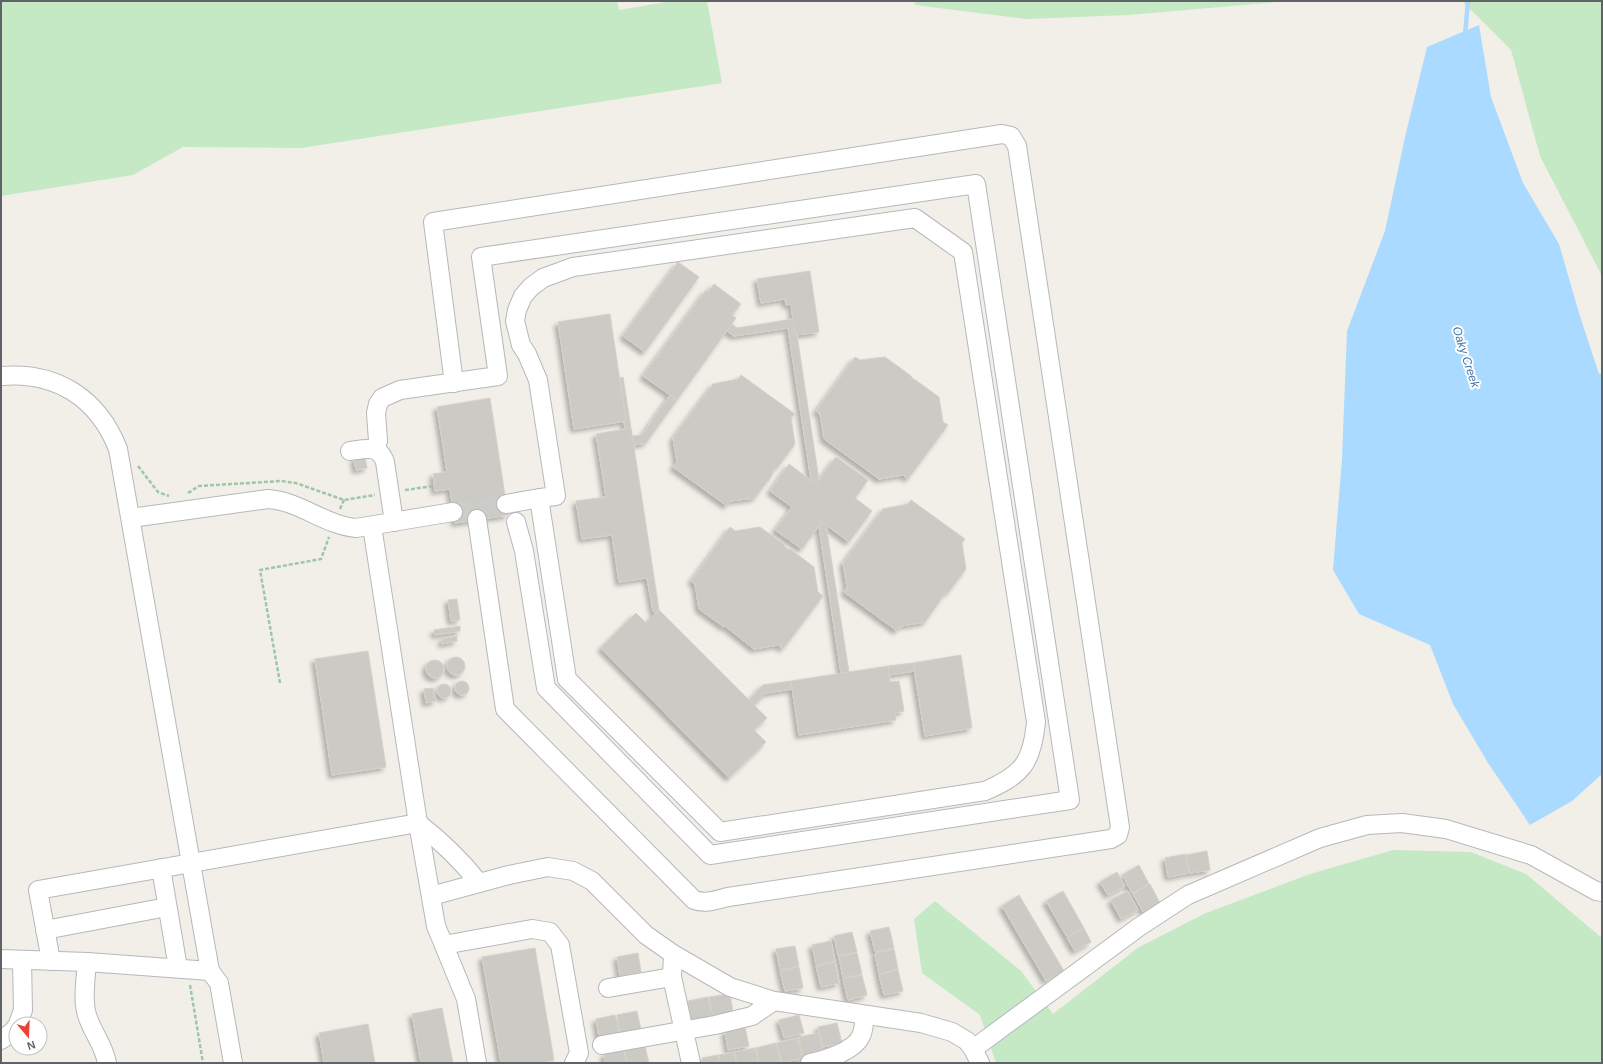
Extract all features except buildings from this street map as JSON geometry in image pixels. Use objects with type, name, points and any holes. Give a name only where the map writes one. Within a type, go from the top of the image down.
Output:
[{"type":"lane","points":[[454,383],[433,222],[1002,134],[1010,136],[1016,146],[1119,819],[1120,827],[1118,835],[1111,839],[728,897],[709,902],[694,900],[505,710],[477,519]]},
{"type":"lane","points":[[375,449],[378,441],[376,413],[378,404],[382,398],[400,390],[498,376],[480,257],[976,184],[1070,800],[710,855],[546,688],[524,551],[516,522]]},
{"type":"lane","points":[[506,504],[540,498],[556,496],[538,380],[521,344],[516,321],[517,310],[523,296],[543,278],[573,267],[915,218],[963,252],[1036,722],[1035,738],[1030,754],[1023,767],[1011,778],[985,791],[720,832],[567,678],[540,498]]},
{"type":"lane","points":[[1,376],[28,376],[56,383],[80,396],[99,414],[113,436],[118,449],[210,971],[219,984],[233,1063]]},
{"type":"lane","points":[[350,451],[370,448],[375,449],[384,457],[394,522]]},
{"type":"lane","points":[[131,518],[251,500],[268,499],[290,503],[335,523],[346,527],[356,528],[453,512]]},
{"type":"lane","points":[[372,526],[418,823],[436,926],[466,999],[477,1063]]},
{"type":"lane","points":[[51,961],[38,890],[418,823],[434,835],[458,857],[479,883]]},
{"type":"lane","points":[[431,896],[509,875],[548,867],[573,871],[592,881],[646,935],[674,954],[730,987],[774,1001],[921,1023],[952,1032],[966,1040],[976,1056],[1139,928],[1188,895],[1320,838],[1367,824],[1402,823],[1446,829],[1531,855],[1596,891],[1602,892]]},
{"type":"lane","points":[[161,868],[178,968]]},
{"type":"lane","points":[[45,930],[167,907]]},
{"type":"lane","points":[[444,945],[532,929],[550,932],[560,945],[579,1053],[574,1063]]},
{"type":"lane","points":[[674,954],[672,977],[691,1063]]},
{"type":"lane","points":[[1,959],[86,962],[210,971]]},
{"type":"lane","points":[[21,1016],[23,1010],[22,960]]},
{"type":"lane","points":[[86,962],[85,1008],[87,1016],[105,1053],[107,1063]]},
{"type":"lane","points":[[608,988],[672,977]]},
{"type":"lane","points":[[602,1045],[685,1031],[752,1016],[774,1001]]},
{"type":"lane","points":[[810,1063],[838,1055],[857,1042],[862,1035],[864,1015]]},
{"type":"path","points":[[137,464],[158,492],[163,495],[174,496]]},
{"type":"path","points":[[182,495],[189,493],[195,487],[199,486],[281,481],[296,483],[344,500],[434,486]]},
{"type":"path","points":[[280,683],[260,570],[321,559],[344,500]]},
{"type":"green space","points":[[1,1],[617,1],[619,10],[672,1],[707,1],[722,83],[301,148],[183,147],[133,175],[1,196]]},
{"type":"green space","points":[[915,1],[1288,1],[1128,15],[1027,19],[915,5]]},
{"type":"green space","points":[[1462,1],[1602,1],[1602,276],[1540,156],[1511,50]]},
{"type":"green space","points":[[1393,850],[1471,852],[1526,874],[1602,938],[1602,1063],[996,1063],[980,1015],[922,973],[914,919],[935,901],[1021,971],[1053,1014],[1139,947],[1206,913],[1310,874]]},
{"type":"water","points":[[1479,25],[1491,97],[1523,183],[1559,244],[1599,374],[1602,374],[1602,774],[1572,801],[1530,825],[1488,763],[1453,704],[1430,645],[1359,614],[1333,570],[1342,459],[1347,331],[1385,231],[1405,137],[1427,47]]},
{"type":"waterway","name":"Oaky Creek","points":[[1465,35],[1468,1]]},
{"type":"tunnel","points":[[453,512],[506,504]]}]
